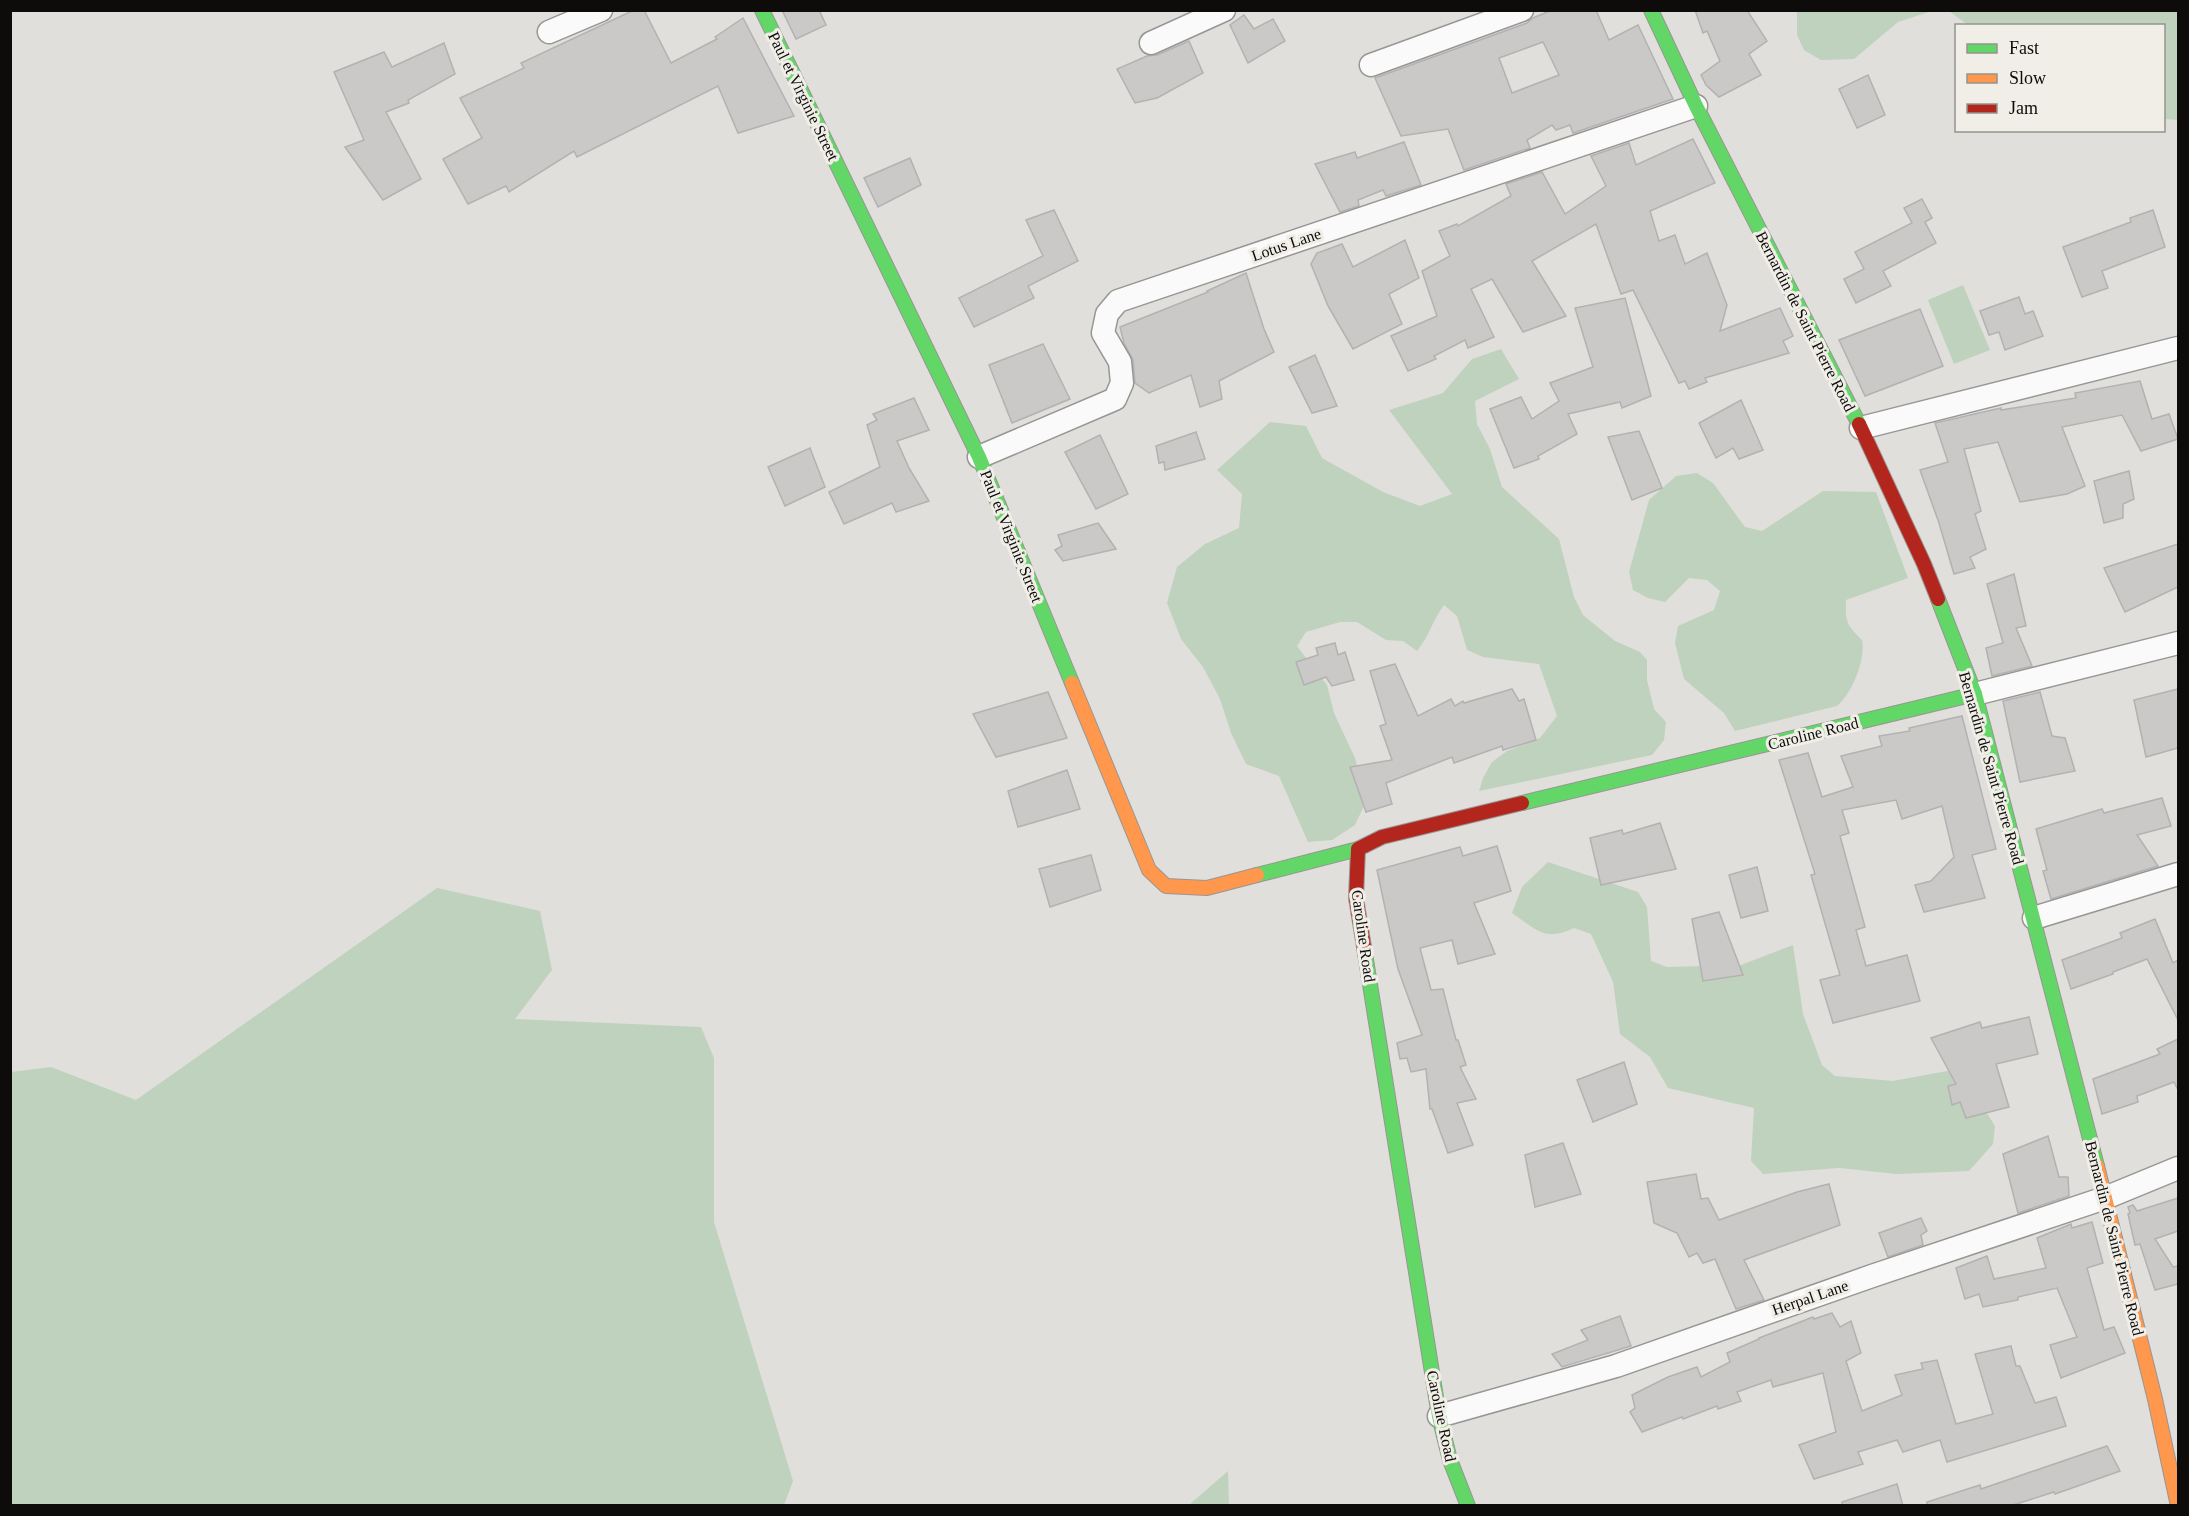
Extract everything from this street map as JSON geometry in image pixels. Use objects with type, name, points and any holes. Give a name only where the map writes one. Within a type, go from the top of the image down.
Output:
[{"type":"main road","name":"Paul et Virginie Street","points":[[762,10],[979,456],[1149,870],[1166,886],[1207,888],[1358,849]]},
{"type":"main road","name":"Bernardin de Saint Pierre Road","points":[[1651,10],[1696,106],[1861,428],[1924,564],[1975,694],[2105,1198],[2155,1399],[2178,1506]]},
{"type":"main road","name":"Caroline Road","points":[[1468,1506],[1450,1460],[1439,1416],[1356,898],[1358,849],[1382,837],[1975,694]]},
{"type":"street","points":[[549,32],[601,10]]},
{"type":"street","points":[[1151,43],[1224,10]]},
{"type":"street","points":[[1371,65],[1522,10]]},
{"type":"street","name":"Lotus Lane","points":[[979,456],[1115,399],[1122,383],[1120,362],[1103,333],[1107,314],[1118,301],[1696,106]]},
{"type":"street","points":[[1861,428],[2178,348]]},
{"type":"street","points":[[1975,694],[2178,643]]},
{"type":"street","points":[[2034,918],[2178,874]]},
{"type":"street","name":"Herpal Lane","points":[[1439,1416],[1616,1366],[1872,1276],[2105,1198],[2178,1168]]},
{"type":"green space","points":[[1797,10],[1932,11],[1898,22],[1854,59],[1821,60],[1804,50],[1797,35]]},
{"type":"green space","points":[[1949,11],[2178,11],[2178,120],[2165,119],[2165,24],[1967,24]]},
{"type":"green space","points":[[1963,285],[1990,350],[1954,364],[1928,300]]},
{"type":"green space","points":[[1501,349],[1519,379],[1475,401],[1477,424],[1490,449],[1502,487],[1559,539],[1574,597],[1583,615],[1615,641],[1640,652],[1647,660],[1647,680],[1654,709],[1666,722],[1664,740],[1652,755],[1479,791],[1492,762],[1507,751],[1540,738],[1557,716],[1539,664],[1483,657],[1467,650],[1457,616],[1444,605],[1417,651],[1403,641],[1386,640],[1357,622],[1340,622],[1306,632],[1297,646],[1327,685],[1334,713],[1355,758],[1363,788],[1363,808],[1355,825],[1332,840],[1308,842],[1279,776],[1246,764],[1231,733],[1220,699],[1203,667],[1181,639],[1167,603],[1177,567],[1205,544],[1239,528],[1242,494],[1217,470],[1270,422],[1306,426],[1322,458],[1383,492],[1420,506],[1452,494],[1389,410],[1443,393],[1472,359]]},
{"type":"green space","points":[[1697,473],[1713,483],[1745,527],[1762,531],[1823,491],[1876,492],[1908,578],[1846,600],[1848,623],[1862,640],[1863,648],[1860,666],[1853,685],[1837,706],[1735,731],[1724,713],[1684,679],[1675,643],[1678,626],[1714,610],[1720,591],[1707,580],[1689,578],[1665,602],[1648,598],[1633,590],[1629,572],[1649,500],[1676,476]]},
{"type":"green space","points":[[1548,862],[1638,892],[1647,907],[1651,961],[1667,967],[1741,965],[1793,945],[1803,1014],[1822,1065],[1835,1076],[1893,1081],[1947,1071],[1964,1077],[1995,1126],[1993,1144],[1969,1171],[1897,1174],[1839,1168],[1763,1174],[1751,1161],[1754,1108],[1668,1088],[1650,1057],[1620,1034],[1613,982],[1591,934],[1574,928],[1548,934],[1535,929],[1512,913],[1522,887]]},
{"type":"green space","points":[[437,888],[540,911],[552,970],[515,1019],[701,1027],[714,1058],[714,1222],[793,1481],[784,1505],[11,1505],[11,1072],[51,1067],[136,1100]]},
{"type":"green space","points":[[1228,1471],[1229,1505],[1189,1505]]},
{"type":"building","points":[[634,10],[644,10],[671,63],[717,39],[715,37],[743,18],[794,116],[738,133],[718,86],[577,157],[574,151],[509,192],[506,186],[468,204],[443,159],[482,138],[460,98],[524,68],[521,63]]},
{"type":"building","points":[[782,10],[819,10],[826,25],[796,39]]},
{"type":"building","points":[[1552,10],[1596,10],[1609,40],[1638,25],[1673,99],[1573,133],[1570,125],[1556,130],[1552,125],[1527,140],[1530,148],[1464,170],[1448,129],[1401,136],[1375,78],[1527,23]],"holes":[[[1543,42],[1559,75],[1512,93],[1499,58]]]},
{"type":"building","points":[[1695,10],[1747,10],[1767,41],[1749,54],[1761,75],[1719,97],[1706,85],[1701,75],[1720,61],[1707,31],[1703,33]]},
{"type":"building","points":[[1244,15],[1254,29],[1273,19],[1285,41],[1248,63],[1230,25]]},
{"type":"building","points":[[1189,41],[1203,73],[1157,98],[1135,103],[1117,69]]},
{"type":"building","points":[[444,43],[455,74],[408,100],[409,103],[386,112],[421,179],[383,200],[345,147],[364,140],[334,72],[384,52],[392,67]]},
{"type":"building","points":[[1868,75],[1885,115],[1857,128],[1839,89]]},
{"type":"building","points":[[1693,139],[1715,183],[1650,211],[1659,241],[1675,235],[1685,264],[1707,253],[1727,305],[1720,331],[1780,308],[1793,336],[1783,341],[1789,353],[1705,378],[1707,382],[1689,389],[1685,381],[1679,383],[1633,290],[1621,294],[1596,224],[1532,261],[1566,316],[1523,332],[1492,279],[1471,289],[1494,337],[1468,348],[1465,340],[1434,356],[1436,359],[1408,371],[1391,336],[1437,316],[1422,271],[1450,256],[1439,231],[1457,224],[1458,226],[1511,196],[1506,184],[1542,172],[1565,214],[1606,186],[1591,156],[1629,143],[1636,165]]},
{"type":"building","points":[[1404,142],[1421,185],[1386,196],[1383,190],[1358,200],[1359,206],[1340,212],[1315,164],[1355,152],[1357,158]]},
{"type":"building","points":[[910,158],[921,185],[878,207],[864,178]]},
{"type":"building","points":[[1922,199],[1932,218],[1925,222],[1936,243],[1883,271],[1891,286],[1856,303],[1844,279],[1864,269],[1855,252],[1912,223],[1904,208]]},
{"type":"building","points":[[1054,210],[1078,261],[1028,286],[1034,298],[974,327],[959,298],[1043,256],[1026,220]]},
{"type":"building","points":[[2153,210],[2165,247],[2102,271],[2108,288],[2082,297],[2063,247],[2131,222],[2130,218]]},
{"type":"building","points":[[1405,240],[1419,278],[1389,294],[1402,324],[1353,349],[1328,306],[1311,264],[1317,253],[1342,244],[1353,267]]},
{"type":"building","points":[[1246,273],[1274,352],[1219,381],[1222,399],[1200,407],[1191,375],[1149,393],[1135,383],[1133,360],[1124,343],[1120,327],[1208,292]]},
{"type":"building","points":[[2019,297],[2025,314],[2033,311],[2043,336],[2005,350],[1999,332],[1989,335],[1980,311]]},
{"type":"building","points":[[1625,298],[1651,396],[1622,408],[1620,402],[1568,414],[1577,434],[1538,456],[1539,459],[1514,468],[1490,409],[1521,397],[1532,419],[1559,401],[1550,383],[1593,367],[1575,308]]},
{"type":"building","points":[[1920,309],[1943,366],[1865,396],[1839,340]]},
{"type":"building","points":[[1043,344],[1070,399],[1012,423],[989,365]]},
{"type":"building","points":[[1315,355],[1337,406],[1312,413],[1289,367]]},
{"type":"building","points":[[2140,381],[2152,419],[2169,414],[2178,439],[2141,451],[2122,415],[2062,427],[2085,486],[2067,494],[2020,502],[1998,442],[1964,449],[1981,511],[1975,514],[1986,549],[1970,557],[1975,568],[1954,574],[1920,470],[1948,462],[1935,423],[2001,408],[2001,410],[2076,398],[2075,393]]},
{"type":"building","points":[[914,398],[929,430],[897,441],[909,468],[929,501],[896,512],[892,503],[844,524],[829,492],[880,467],[867,425],[877,420],[873,414]]},
{"type":"building","points":[[1741,400],[1763,450],[1739,459],[1733,448],[1716,458],[1699,423]]},
{"type":"building","points":[[1639,431],[1662,488],[1632,500],[1608,437]]},
{"type":"building","points":[[1196,432],[1205,459],[1165,470],[1164,462],[1159,463],[1156,446]]},
{"type":"building","points":[[1100,435],[1128,494],[1096,509],[1065,452]]},
{"type":"building","points":[[810,448],[825,487],[785,506],[768,467]]},
{"type":"building","points":[[2129,471],[2134,499],[2123,504],[2123,518],[2104,523],[2094,481]]},
{"type":"building","points":[[1098,523],[1116,549],[1063,561],[1055,550],[1062,546],[1058,535]]},
{"type":"building","points":[[2178,544],[2178,587],[2125,612],[2104,568]]},
{"type":"building","points":[[2014,574],[2026,626],[2016,628],[2032,666],[1992,676],[1986,648],[2003,643],[1987,584]]},
{"type":"building","points":[[1335,643],[1338,655],[1345,652],[1354,680],[1332,686],[1326,677],[1304,685],[1296,662],[1318,655],[1316,648]]},
{"type":"building","points":[[1395,664],[1418,716],[1451,699],[1455,706],[1463,701],[1464,703],[1512,689],[1519,701],[1524,699],[1536,740],[1503,750],[1502,746],[1454,763],[1452,757],[1386,783],[1392,804],[1366,812],[1350,767],[1392,760],[1380,726],[1386,724],[1370,671]]},
{"type":"building","points":[[2178,689],[2178,748],[2146,757],[2134,700]]},
{"type":"building","points":[[1048,692],[1067,738],[996,757],[973,714]]},
{"type":"building","points":[[2040,692],[2052,736],[2065,738],[2075,771],[2020,782],[2003,701]]},
{"type":"building","points":[[1962,716],[1996,849],[1972,855],[1985,898],[1924,912],[1915,885],[1931,881],[1954,857],[1942,806],[1902,819],[1896,800],[1842,810],[1849,833],[1840,836],[1865,927],[1856,930],[1866,966],[1907,955],[1920,1001],[1833,1023],[1820,980],[1840,975],[1811,875],[1815,874],[1779,760],[1808,753],[1822,797],[1853,787],[1841,756],[1882,746],[1879,736],[1910,731],[1909,728]]},
{"type":"building","points":[[1067,770],[1080,809],[1018,827],[1008,791]]},
{"type":"building","points":[[2162,798],[2171,826],[2137,835],[2158,866],[2051,899],[2043,871],[2047,870],[2036,829],[2102,809],[2104,813]]},
{"type":"building","points":[[1660,823],[1676,869],[1601,885],[1590,838],[1622,830],[1623,834]]},
{"type":"building","points":[[1497,846],[1511,891],[1474,903],[1495,954],[1458,964],[1452,940],[1420,948],[1431,990],[1443,989],[1456,1040],[1458,1040],[1466,1065],[1460,1067],[1476,1099],[1457,1103],[1473,1145],[1448,1153],[1432,1109],[1430,1109],[1426,1069],[1411,1072],[1407,1058],[1400,1059],[1397,1043],[1422,1035],[1398,969],[1377,870],[1460,847],[1463,856]]},
{"type":"building","points":[[1091,855],[1101,890],[1050,907],[1039,869]]},
{"type":"building","points":[[1757,867],[1768,911],[1741,918],[1729,875]]},
{"type":"building","points":[[1719,912],[1743,975],[1703,981],[1692,919]]},
{"type":"building","points":[[2155,919],[2173,963],[2178,960],[2178,1020],[2147,959],[2071,989],[2062,960],[2122,938],[2120,933]]},
{"type":"building","points":[[2029,1017],[2038,1054],[1996,1064],[2009,1107],[1966,1118],[1960,1102],[1952,1105],[1948,1086],[1956,1084],[1931,1038],[1980,1022],[1982,1028]]},
{"type":"building","points":[[2178,1039],[2178,1090],[2174,1082],[2137,1096],[2138,1102],[2102,1114],[2093,1079],[2160,1054],[2157,1049]]},
{"type":"building","points":[[1624,1062],[1637,1104],[1593,1122],[1577,1080]]},
{"type":"building","points":[[2048,1136],[2059,1177],[2068,1177],[2069,1196],[2018,1213],[2003,1154]]},
{"type":"building","points":[[1563,1143],[1581,1194],[1535,1207],[1525,1155]]},
{"type":"building","points":[[1696,1174],[1701,1199],[1708,1198],[1719,1220],[1797,1192],[1829,1184],[1840,1225],[1744,1260],[1764,1300],[1736,1309],[1715,1259],[1703,1263],[1697,1253],[1689,1257],[1677,1233],[1654,1223],[1647,1182]]},
{"type":"building","points":[[2178,1198],[2178,1231],[2155,1239],[2173,1267],[2178,1266],[2178,1284],[2155,1290],[2140,1244],[2135,1245],[2128,1207],[2133,1205],[2137,1211]]},
{"type":"building","points":[[1921,1218],[1927,1231],[1921,1235],[1923,1245],[1888,1257],[1879,1233]]},
{"type":"building","points":[[2092,1222],[2103,1263],[2087,1268],[2104,1330],[2114,1327],[2125,1353],[2061,1378],[2050,1345],[2077,1337],[2057,1288],[2018,1297],[2018,1300],[1983,1307],[1979,1294],[1965,1299],[1956,1268],[1987,1256],[1994,1279],[2046,1268],[2037,1238],[2071,1224],[2072,1228]]},
{"type":"building","points":[[1832,1313],[1840,1327],[1851,1321],[1861,1353],[1846,1361],[1862,1411],[1902,1395],[1895,1375],[1923,1369],[1921,1363],[1937,1360],[1956,1424],[1993,1414],[1975,1354],[2011,1346],[2016,1366],[2020,1366],[2035,1403],[2056,1397],[2066,1426],[1947,1462],[1940,1440],[1903,1452],[1897,1440],[1858,1452],[1863,1464],[1814,1479],[1799,1445],[1836,1432],[1823,1373],[1773,1387],[1771,1380],[1737,1392],[1741,1401],[1718,1409],[1717,1406],[1642,1432],[1630,1412],[1635,1408],[1632,1395],[1668,1377],[1697,1367],[1701,1377],[1730,1362],[1727,1353],[1813,1317],[1814,1319]]},
{"type":"building","points":[[1620,1316],[1631,1346],[1562,1367],[1552,1354],[1588,1340],[1581,1330]]},
{"type":"building","points":[[2107,1446],[2120,1471],[2055,1494],[2054,1492],[2010,1506],[1927,1506],[1927,1502],[1980,1485],[1981,1489]]},
{"type":"building","points":[[1897,1484],[1903,1506],[1842,1506],[1842,1502]]},
{"type":"traffic: fast","points":[[762,10],[979,457],[1072,683]]},
{"type":"traffic: fast","points":[[1651,10],[1696,106],[1859,424]]},
{"type":"traffic: fast","points":[[1938,599],[1975,694],[2097,1166]]},
{"type":"traffic: fast","points":[[1522,803],[1975,694]]},
{"type":"traffic: fast","points":[[1257,875],[1358,849]]},
{"type":"traffic: fast","points":[[1364,947],[1439,1416],[1450,1460],[1468,1506]]},
{"type":"traffic: slow","points":[[1072,683],[1149,870],[1166,886],[1207,888],[1257,875]]},
{"type":"traffic: slow","points":[[2097,1166],[2155,1399],[2178,1506]]},
{"type":"traffic: jam","points":[[1859,424],[1938,599]]},
{"type":"traffic: jam","points":[[1364,947],[1356,898],[1358,849],[1382,837],[1522,803]]}]
